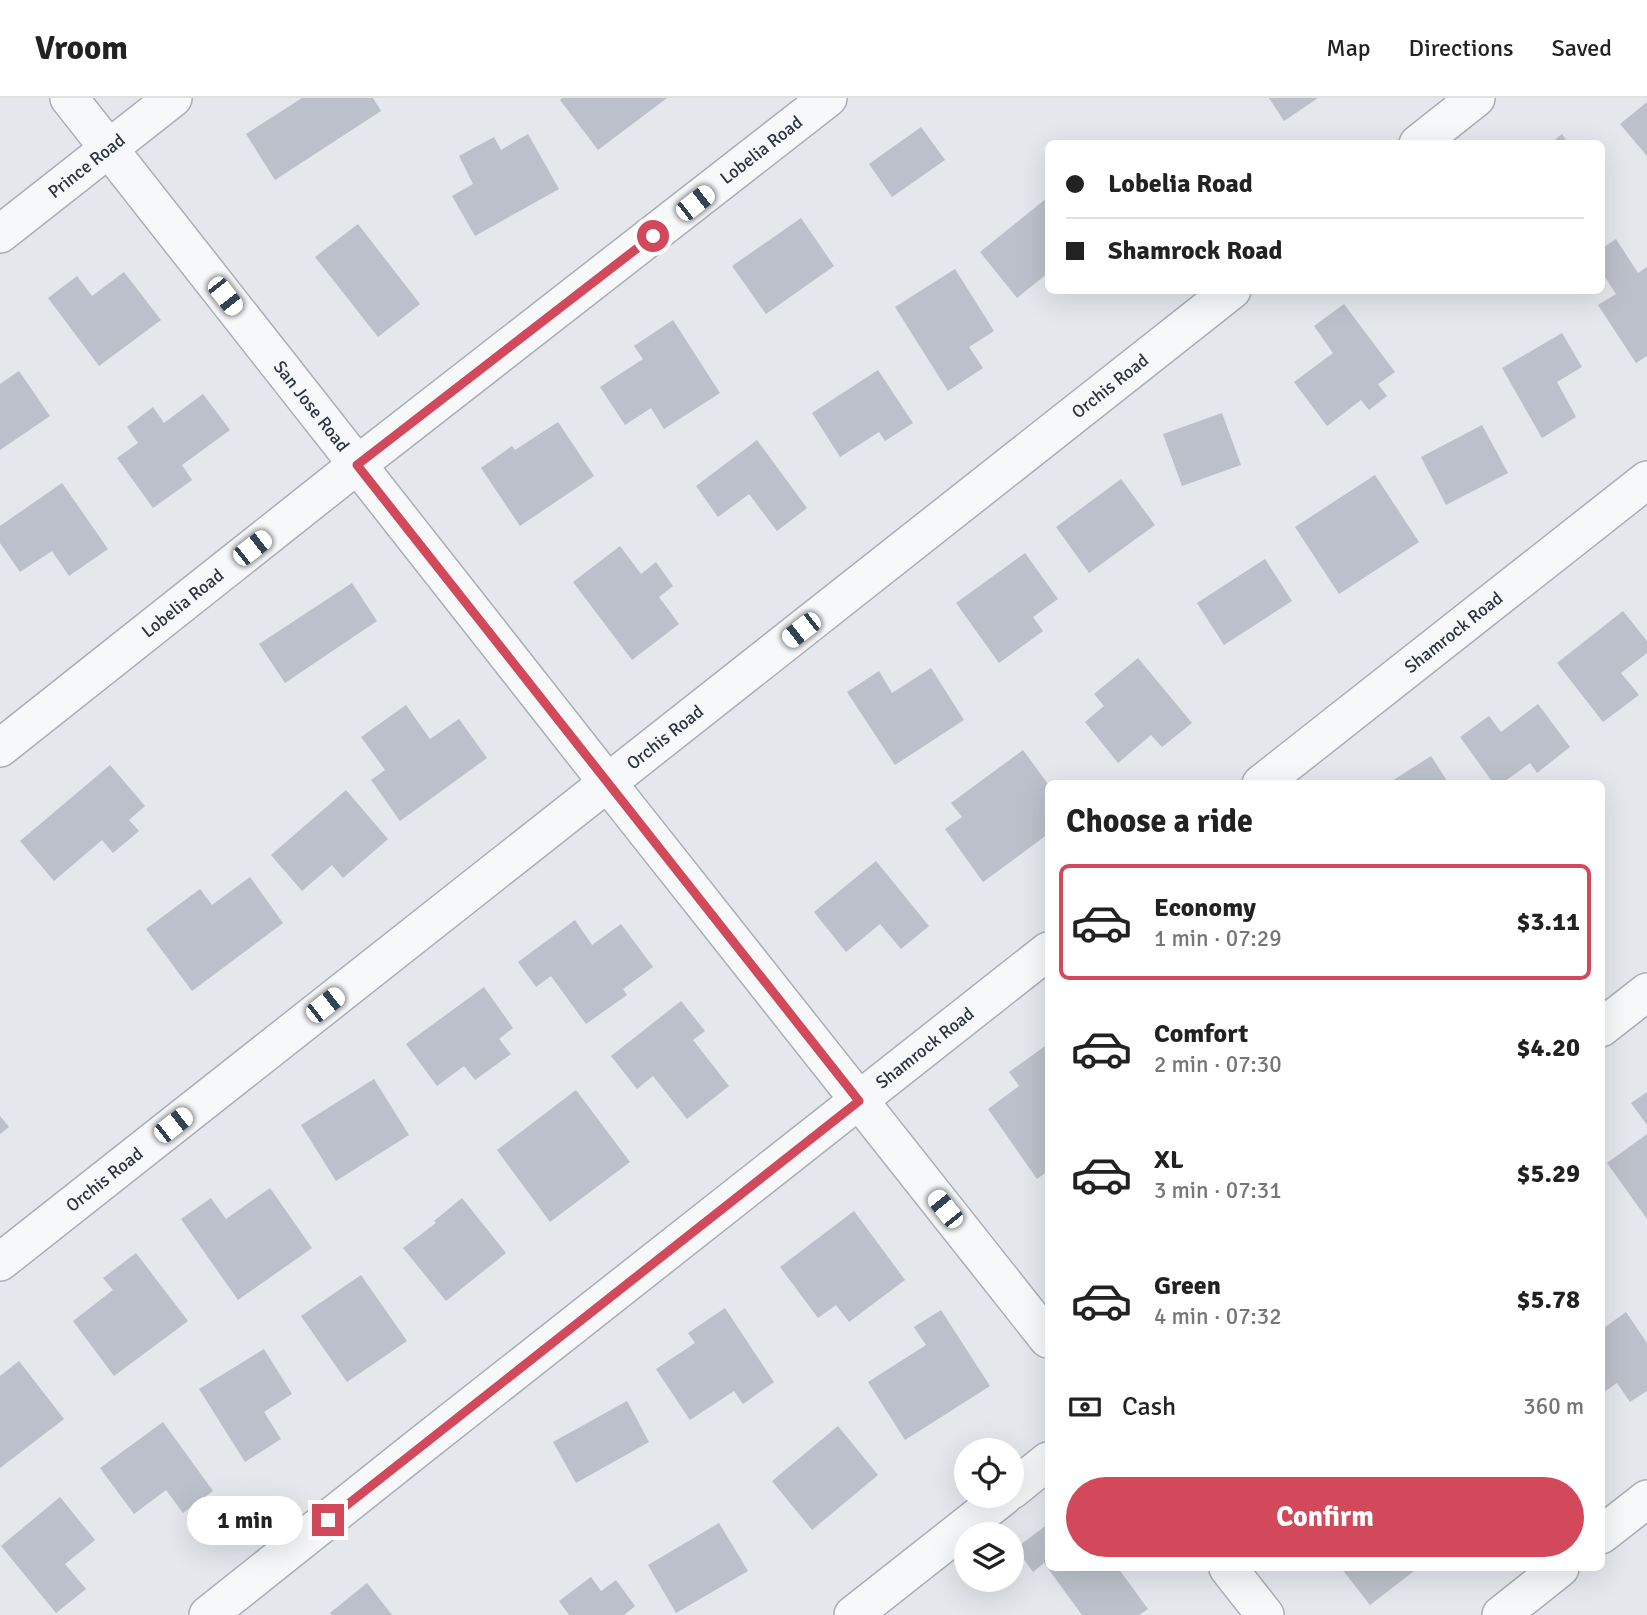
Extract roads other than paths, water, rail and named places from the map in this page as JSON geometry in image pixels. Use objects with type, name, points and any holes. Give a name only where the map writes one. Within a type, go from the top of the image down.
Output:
[{"type":"street","name":"San Jose Road","points":[[69,98],[1045,1335]]},
{"type":"street","name":"Prince Road","points":[[0,234],[173,98]]},
{"type":"street","name":"Lobelia Road","points":[[0,748],[357,465],[828,98]]},
{"type":"street","points":[[1423,140],[1476,98]]},
{"type":"street","name":"Orchis Road","points":[[0,1262],[1227,294]]},
{"type":"street","name":"Shamrock Road","points":[[1266,780],[1647,480]]},
{"type":"street","name":"Shamrock Road","points":[[208,1615],[1045,953]]},
{"type":"street","points":[[1605,1025],[1647,992]]},
{"type":"street","points":[[1024,1480],[1045,1463]]},
{"type":"street","points":[[1605,1532],[1647,1499]]},
{"type":"street","points":[[853,1615],[988,1508]]},
{"type":"street","points":[[1230,1571],[1265,1615]]},
{"type":"street","points":[[1501,1615],[1556,1571]]}]
